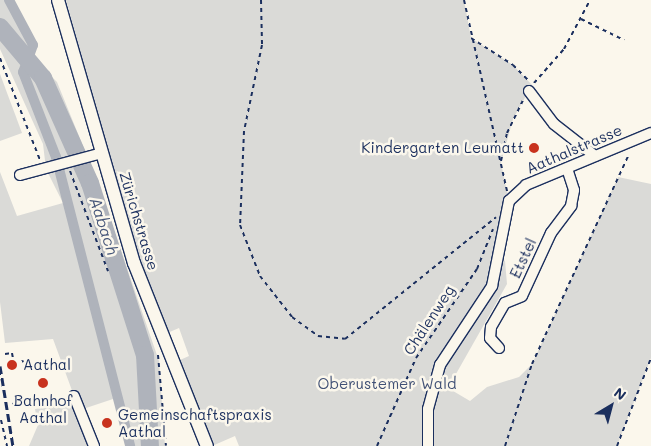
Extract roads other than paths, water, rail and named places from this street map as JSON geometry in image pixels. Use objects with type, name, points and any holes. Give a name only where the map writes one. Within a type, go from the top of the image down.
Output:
[{"type":"main road","name":"Zürichstrasse","points":[[58,0],[160,345],[207,446]]},
{"type":"street","points":[[531,88],[554,124],[595,156]]},
{"type":"street","name":"Aathalstrasse","points":[[428,446],[431,391],[452,340],[496,277],[503,209],[526,185],[651,133]]},
{"type":"street","points":[[20,175],[102,153]]},
{"type":"street","name":"Etstel","points":[[499,348],[490,338],[491,326],[505,303],[522,296],[551,233],[571,206],[574,190],[567,169]]},
{"type":"street","points":[[74,396],[94,446]]},
{"type":"waterway","points":[[9,0],[33,45],[23,72],[56,157],[130,446]]},
{"type":"waterway","name":"Aabach","points":[[0,27],[43,78],[90,183],[145,355],[150,446]]},
{"type":"railway","points":[[0,366],[13,446]]},
{"type":"place","name":"Kindergarten Leumatt","points":[[534,148]]},
{"type":"place","name":"Aathal","points":[[12,365]]},
{"type":"place","name":"Bahnhof Aathal","points":[[43,383]]},
{"type":"place","name":"Gemeinschaftspraxis Aathal","points":[[107,423]]},
{"type":"park label","name":"Oberustemer Wald","points":[[387,384]]}]
